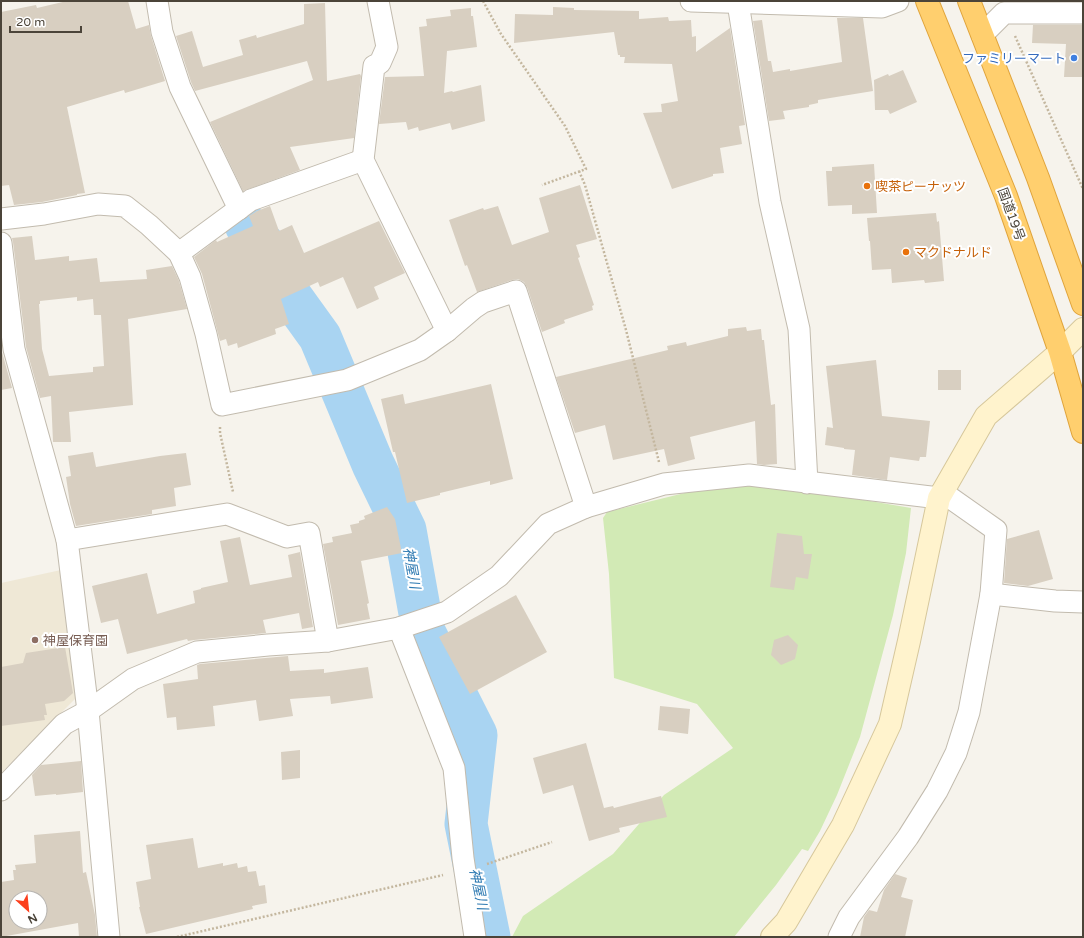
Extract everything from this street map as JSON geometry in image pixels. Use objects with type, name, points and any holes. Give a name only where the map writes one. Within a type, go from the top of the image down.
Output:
[{"type":"highway","name":"国道19号","points":[[927,1],[1006,196],[1060,352],[1083,432]]},
{"type":"highway","points":[[968,1],[1038,178],[1083,304]]},
{"type":"street","points":[[157,1],[162,32],[180,87],[239,209]]},
{"type":"street","points":[[378,1],[387,47],[380,63],[374,66],[363,160],[447,331]]},
{"type":"street","points":[[691,1],[882,7],[898,1]]},
{"type":"street","points":[[738,3],[770,202],[800,329],[807,483]]},
{"type":"street","points":[[982,35],[1004,13],[1083,12]]},
{"type":"street","points":[[179,253],[251,200],[363,160]]},
{"type":"street","points":[[1,219],[44,214],[98,204],[125,206],[149,225],[179,253],[190,277],[206,334],[222,405],[347,380],[420,350],[447,331],[483,302],[516,291],[586,507]]},
{"type":"street","points":[[1,243],[14,349],[67,540],[88,711],[109,937]]},
{"type":"street","points":[[772,937],[786,922],[844,825],[890,724],[940,495],[986,416],[1060,352],[1083,329]]},
{"type":"street","points":[[1,790],[64,724],[88,711],[133,679],[197,652],[328,641],[399,628],[447,612],[499,576],[548,524],[586,507],[664,484],[749,475],[807,483],[940,495],[996,530],[991,594],[969,712],[956,753],[937,791],[908,837],[849,917],[839,937]]},
{"type":"street","points":[[67,540],[226,514],[287,537],[309,533],[328,641]]},
{"type":"street","points":[[991,594],[1055,601],[1083,602]]},
{"type":"street","points":[[399,628],[454,768],[473,868],[475,937]]},
{"type":"path","points":[[483,1],[501,34],[565,126],[586,169],[542,185]]},
{"type":"path","points":[[1004,13],[1083,189]]},
{"type":"path","points":[[579,171],[585,185],[626,330],[664,484]]},
{"type":"path","points":[[222,405],[220,433],[236,502],[238,518]]},
{"type":"path","points":[[177,937],[473,868],[552,842]]},
{"type":"shaded area","name":"神屋保育園","points":[[61,570],[76,698],[1,773],[1,583]]},
{"type":"green space","points":[[770,484],[911,508],[906,553],[893,615],[860,737],[837,795],[820,831],[808,851],[802,849],[776,885],[734,937],[512,937],[523,916],[613,854],[664,795],[733,748],[697,704],[614,678],[609,574],[603,518],[607,512],[705,488]]},
{"type":"building","points":[[67,1],[128,1],[136,29],[149,25],[165,81],[125,93],[124,90],[67,107],[85,193],[42,202],[14,205],[9,185],[1,186],[1,12],[36,5],[37,8]]},
{"type":"building","points":[[325,3],[327,81],[360,74],[361,76],[354,138],[290,147],[300,170],[243,191],[210,122],[313,80],[307,61],[195,91],[176,36],[192,31],[203,67],[243,55],[239,40],[256,35],[257,38],[304,24],[304,4]]},
{"type":"building","points":[[553,7],[574,8],[574,10],[639,11],[639,19],[668,17],[669,21],[691,20],[692,37],[696,36],[696,52],[730,28],[745,125],[739,126],[742,144],[720,148],[724,173],[713,174],[713,176],[672,189],[643,113],[662,112],[661,104],[678,101],[672,64],[624,63],[625,57],[620,57],[620,55],[618,55],[614,32],[514,43],[515,14],[553,15]]},
{"type":"building","points":[[471,8],[471,16],[473,16],[477,47],[447,51],[444,93],[481,85],[485,121],[452,130],[450,123],[419,131],[418,127],[408,130],[406,122],[379,124],[385,77],[424,76],[419,27],[427,26],[426,19],[451,16],[450,10]]},
{"type":"building","points":[[837,18],[863,18],[873,91],[818,100],[818,103],[809,105],[809,107],[783,111],[785,119],[769,121],[753,21],[762,20],[768,61],[771,61],[773,72],[790,69],[790,71],[842,62]]},
{"type":"building","points":[[1033,25],[1083,25],[1083,77],[1064,77],[1066,44],[1032,43]]},
{"type":"building","points":[[903,70],[917,102],[890,114],[888,110],[875,110],[874,80]]},
{"type":"building","points":[[874,164],[877,213],[852,214],[852,205],[828,206],[826,171],[832,171],[832,167]]},
{"type":"building","points":[[580,185],[597,239],[576,245],[580,257],[578,258],[594,305],[592,306],[593,310],[564,320],[565,323],[542,332],[524,282],[518,279],[512,280],[477,292],[467,265],[465,266],[449,220],[483,208],[484,210],[498,206],[512,245],[549,232],[539,198]]},
{"type":"building","points":[[270,206],[279,231],[292,225],[304,253],[379,221],[405,273],[374,287],[379,299],[357,309],[343,277],[320,287],[318,282],[281,299],[289,324],[275,329],[276,334],[238,348],[237,343],[228,346],[226,339],[220,341],[202,274],[194,257],[216,240],[217,242],[253,226],[249,216]]},
{"type":"building","points":[[936,213],[937,222],[939,221],[944,281],[925,283],[924,280],[892,283],[891,269],[872,270],[867,218]]},
{"type":"building","points":[[32,236],[35,260],[69,256],[69,261],[97,258],[100,282],[147,279],[146,270],[172,266],[179,281],[187,309],[128,319],[133,405],[69,412],[71,442],[53,442],[51,396],[40,398],[26,347],[12,238]],"holes":[[[77,297],[77,301],[93,299],[94,315],[101,315],[104,366],[93,367],[93,372],[49,376],[42,349],[40,301]]]},
{"type":"building","points":[[746,327],[747,331],[761,329],[762,340],[764,340],[771,405],[775,404],[777,464],[757,464],[755,421],[690,437],[695,459],[668,466],[664,449],[613,460],[605,425],[575,433],[556,377],[668,350],[667,346],[686,342],[687,346],[728,336],[728,329]]},
{"type":"building","points":[[1,342],[2,352],[12,388],[1,390]]},
{"type":"building","points":[[876,360],[882,416],[930,421],[926,457],[920,457],[919,461],[890,457],[887,480],[852,475],[855,450],[825,445],[827,427],[833,428],[826,366]]},
{"type":"building","points":[[938,370],[961,370],[961,390],[938,390]]},
{"type":"building","points":[[491,384],[513,479],[490,485],[490,481],[440,493],[440,495],[407,503],[395,452],[393,452],[381,399],[403,394],[405,404]]},
{"type":"building","points":[[93,452],[96,467],[186,453],[191,485],[174,488],[176,506],[152,510],[152,514],[76,526],[70,504],[66,477],[71,476],[68,456]]},
{"type":"building","points":[[387,507],[395,519],[402,553],[361,561],[369,603],[367,604],[370,619],[338,625],[323,544],[333,542],[332,537],[352,533],[350,525],[359,523],[359,521],[365,519],[364,516]]},
{"type":"building","points":[[1039,530],[1053,579],[1028,586],[1004,583],[1007,539]]},
{"type":"building","points":[[777,533],[802,536],[804,554],[812,554],[808,579],[796,577],[794,590],[770,587]]},
{"type":"building","points":[[240,537],[250,585],[292,577],[288,555],[300,552],[313,627],[302,629],[299,613],[263,620],[266,633],[188,641],[187,639],[127,654],[118,619],[101,623],[92,586],[147,573],[157,614],[195,603],[193,591],[228,582],[220,541]]},
{"type":"building","points":[[516,595],[547,652],[470,694],[439,637]]},
{"type":"building","points":[[788,635],[798,645],[795,659],[781,665],[771,655],[774,640]]},
{"type":"building","points":[[65,647],[73,693],[64,701],[45,704],[47,715],[44,715],[45,720],[1,726],[1,667],[23,663],[26,653]]},
{"type":"building","points":[[288,656],[290,671],[324,669],[324,673],[368,667],[373,698],[331,704],[330,696],[290,699],[293,716],[259,721],[256,700],[213,706],[215,726],[177,730],[176,717],[167,718],[163,684],[198,679],[197,665]]},
{"type":"building","points":[[660,706],[690,709],[688,734],[658,730]]},
{"type":"building","points":[[586,743],[604,808],[613,806],[614,808],[661,796],[667,817],[619,828],[620,832],[589,841],[573,785],[543,794],[533,758]]},
{"type":"building","points":[[300,750],[300,778],[282,780],[281,752]]},
{"type":"building","points":[[81,761],[83,792],[35,796],[32,775],[41,765]]},
{"type":"building","points":[[80,831],[83,873],[86,872],[95,915],[97,937],[79,937],[78,923],[48,928],[48,890],[8,890],[8,930],[40,930],[1,937],[1,882],[14,880],[13,870],[16,870],[15,865],[36,863],[34,835]]},
{"type":"building","points":[[193,838],[198,868],[223,863],[223,866],[237,863],[238,868],[247,866],[248,872],[256,871],[259,886],[265,885],[267,903],[252,906],[253,909],[146,934],[139,907],[136,882],[151,879],[146,845]]},
{"type":"building","points":[[895,874],[907,878],[901,897],[913,900],[905,937],[860,937],[864,917],[869,910],[877,912],[884,890]]},
{"type":"waterway","name":"神屋川","points":[[246,225],[277,260],[289,294],[320,337],[373,464],[405,530],[423,630],[476,735],[466,824],[489,937]]},
{"type":"place","name":"ファミリーマート","points":[[1074,58]]},
{"type":"place","name":"喫茶ピーナッツ","points":[[867,186]]},
{"type":"place","name":"マクドナルド","points":[[906,252]]},
{"type":"place","name":"神屋保育園","points":[[35,640]]}]
